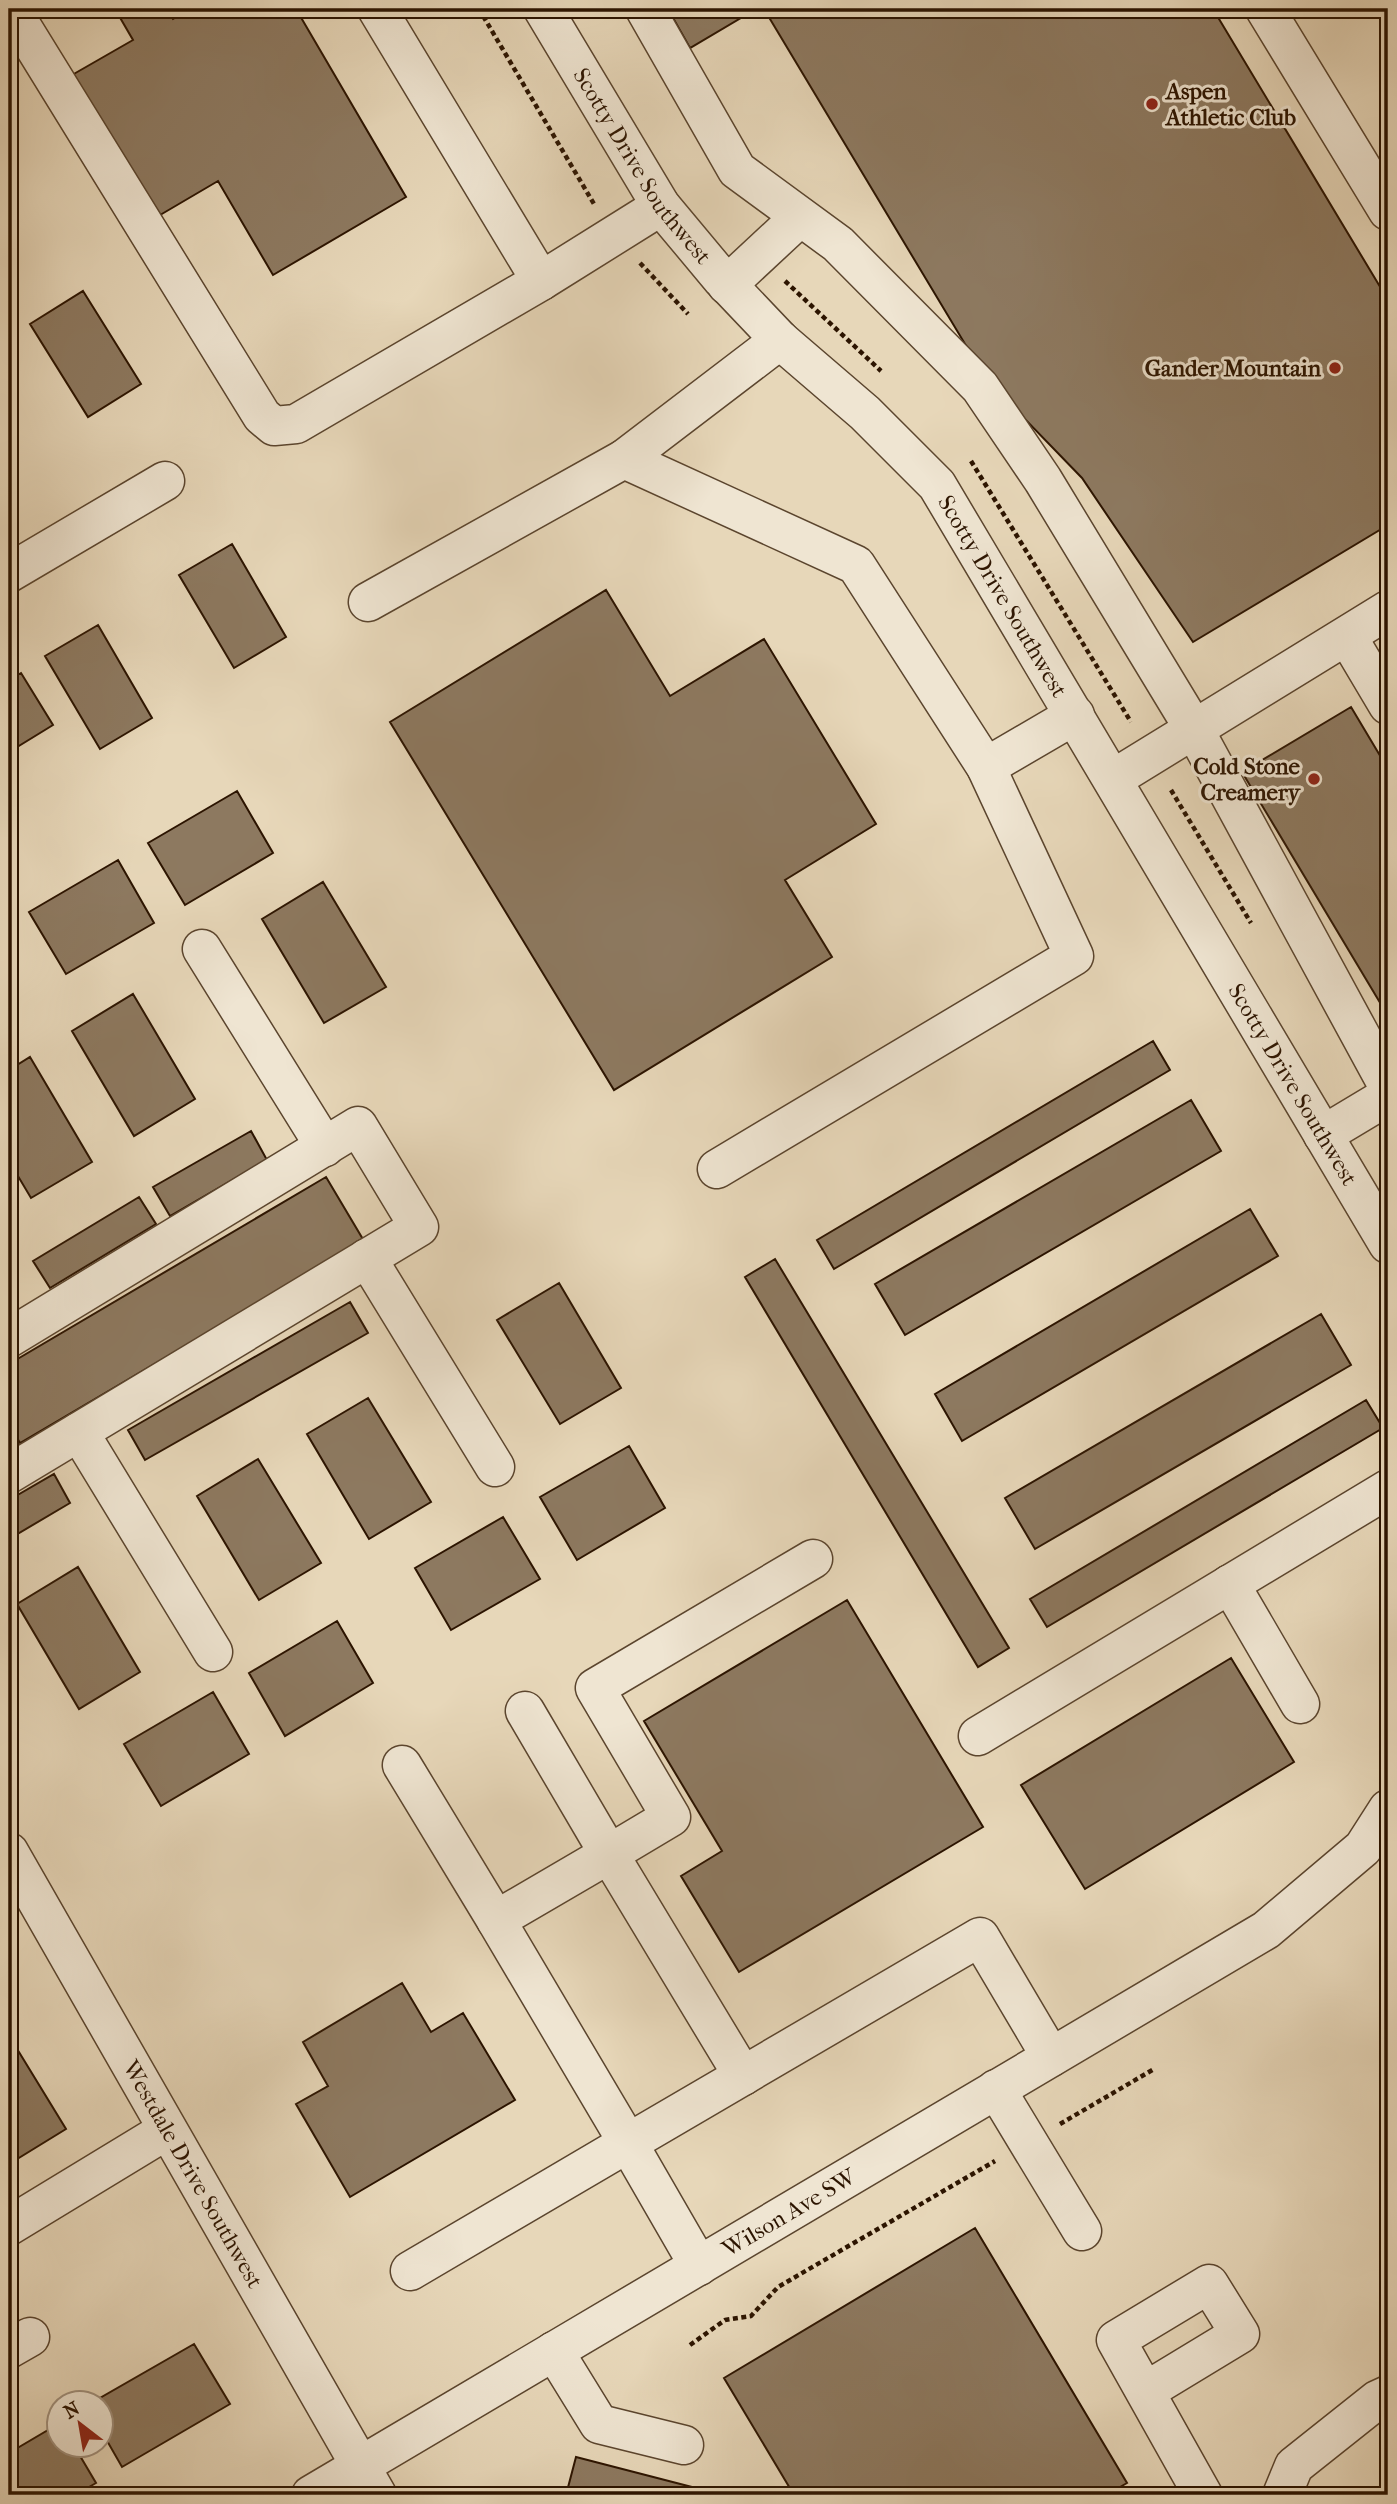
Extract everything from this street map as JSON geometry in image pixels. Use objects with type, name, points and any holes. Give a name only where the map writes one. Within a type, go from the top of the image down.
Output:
[{"type":"street","points":[[377,9],[541,281]]},
{"type":"street","name":"Scotty Drive Southwest","points":[[543,9],[661,206],[727,285],[780,340],[865,413],[937,485],[1388,1244]]},
{"type":"street","points":[[646,9],[737,170],[838,244],[980,387],[1043,480],[1194,729],[1388,1086]]},
{"type":"street","points":[[1265,9],[1388,211]]},
{"type":"street","points":[[19,11],[262,416],[274,426],[296,424],[541,281],[661,206]]},
{"type":"street","points":[[727,285],[800,217]]},
{"type":"street","points":[[368,602],[624,459],[780,340]]},
{"type":"street","points":[[624,459],[856,565],[986,767],[1074,956],[716,1169]]},
{"type":"street","points":[[9,573],[165,481]]},
{"type":"street","points":[[1113,779],[1388,610]]},
{"type":"street","points":[[1347,636],[1388,705]]},
{"type":"street","points":[[986,767],[1075,715]]},
{"type":"street","points":[[202,948],[325,1147]]},
{"type":"street","points":[[1323,1135],[1388,1096]]},
{"type":"street","points":[[9,1474],[419,1227],[358,1126],[14,1323]]},
{"type":"street","points":[[367,1258],[495,1467]]},
{"type":"street","points":[[79,1432],[213,1652]]},
{"type":"street","points":[[978,1736],[1388,1489]]},
{"type":"street","points":[[496,1920],[671,1817],[595,1688],[813,1559]]},
{"type":"street","points":[[1230,1584],[1300,1704]]},
{"type":"street","points":[[525,1710],[743,2076]]},
{"type":"street","points":[[402,1765],[699,2266]]},
{"type":"street","name":"Wilson Ave SW","points":[[311,2495],[368,2481],[554,2351],[1266,1930],[1363,1848],[1388,1809]]},
{"type":"street","name":"Westdale Drive Southwest","points":[[9,1852],[368,2481]]},
{"type":"street","points":[[411,2271],[981,1937],[1051,2057]]},
{"type":"street","points":[[996,2090],[1082,2231]]},
{"type":"street","points":[[9,2226],[167,2130]]},
{"type":"street","points":[[554,2351],[599,2424],[684,2445]]},
{"type":"street","points":[[1146,2391],[1203,2495]]},
{"type":"street","points":[[1282,2495],[1294,2466],[1377,2400],[1388,2395]]},
{"type":"path","points":[[479,9],[595,206],[647,272],[688,314]]},
{"type":"path","points":[[690,2345],[725,2320],[751,2316],[778,2287],[1154,2069]]},
{"type":"building","points":[[115,9],[166,9],[173,19],[190,9],[296,9],[406,197],[273,275],[218,181],[155,218],[72,75],[133,40]]},
{"type":"building","points":[[668,9],[756,9],[690,48]]},
{"type":"building","points":[[764,9],[1213,9],[1388,300],[1388,525],[1193,642],[1082,478],[986,379]]},
{"type":"building","points":[[83,291],[141,384],[88,417],[30,324]]},
{"type":"building","points":[[232,544],[286,637],[234,668],[179,575]]},
{"type":"building","points":[[606,590],[670,696],[764,639],[876,824],[785,880],[832,957],[614,1090],[390,722]]},
{"type":"building","points":[[98,625],[152,718],[100,749],[45,656]]},
{"type":"building","points":[[21,673],[53,725],[9,752],[9,680]]},
{"type":"building","points":[[1351,707],[1388,769],[1388,1016],[1242,772]]},
{"type":"building","points":[[237,791],[273,853],[185,905],[148,843]]},
{"type":"building","points":[[118,860],[154,923],[66,974],[29,912]]},
{"type":"building","points":[[323,882],[386,987],[324,1023],[262,919]]},
{"type":"building","points":[[133,994],[195,1099],[134,1136],[72,1031]]},
{"type":"building","points":[[1153,1041],[1170,1070],[834,1269],[817,1240]]},
{"type":"building","points":[[30,1057],[92,1162],[31,1198],[9,1161],[9,1070]]},
{"type":"building","points":[[1191,1100],[1221,1151],[905,1335],[875,1284]]},
{"type":"building","points":[[251,1131],[267,1160],[170,1216],[153,1187]]},
{"type":"building","points":[[326,1177],[364,1241],[20,1443],[9,1424],[9,1364]]},
{"type":"building","points":[[139,1197],[156,1224],[50,1288],[33,1261]]},
{"type":"building","points":[[1250,1209],[1278,1256],[962,1441],[935,1394]]},
{"type":"building","points":[[775,1259],[1009,1648],[978,1667],[745,1277]]},
{"type":"building","points":[[559,1283],[621,1388],[560,1424],[497,1320]]},
{"type":"building","points":[[350,1302],[368,1333],[145,1460],[128,1430]]},
{"type":"building","points":[[1321,1314],[1351,1365],[1035,1549],[1005,1498]]},
{"type":"building","points":[[368,1398],[431,1502],[369,1539],[307,1434]]},
{"type":"building","points":[[1366,1400],[1383,1428],[1047,1627],[1030,1599]]},
{"type":"building","points":[[629,1446],[665,1508],[577,1560],[540,1497]]},
{"type":"building","points":[[258,1459],[321,1563],[259,1600],[197,1496]]},
{"type":"building","points":[[54,1474],[70,1503],[9,1539],[9,1500]]},
{"type":"building","points":[[503,1517],[540,1579],[451,1630],[415,1568]]},
{"type":"building","points":[[78,1567],[140,1672],[79,1709],[17,1604]]},
{"type":"building","points":[[847,1600],[983,1827],[739,1972],[681,1876],[722,1851],[644,1721]]},
{"type":"building","points":[[337,1621],[373,1683],[285,1736],[249,1673]]},
{"type":"building","points":[[1231,1658],[1294,1762],[1085,1889],[1021,1785]]},
{"type":"building","points":[[213,1692],[249,1754],[161,1806],[124,1744]]},
{"type":"building","points":[[402,1983],[431,2032],[463,2013],[515,2100],[350,2197],[296,2104],[328,2086],[303,2042]]},
{"type":"building","points":[[11,2039],[66,2129],[9,2164],[9,2040]]},
{"type":"building","points":[[975,2228],[1127,2483],[1106,2495],[794,2495],[724,2378]]},
{"type":"building","points":[[194,2344],[230,2404],[122,2467],[116,2456],[116,2389]]},
{"type":"building","points":[[46,2431],[46,2458],[81,2458],[96,2483],[75,2495],[9,2495],[9,2453]]},
{"type":"building","points":[[576,2457],[692,2487],[690,2495],[566,2495]]},
{"type":"place","name":"Aspen Athletic Club","points":[[1152,104]]},
{"type":"place","name":"Gander Mountain","points":[[1335,368]]},
{"type":"place","name":"Cold Stone Creamery","points":[[1314,779]]}]
